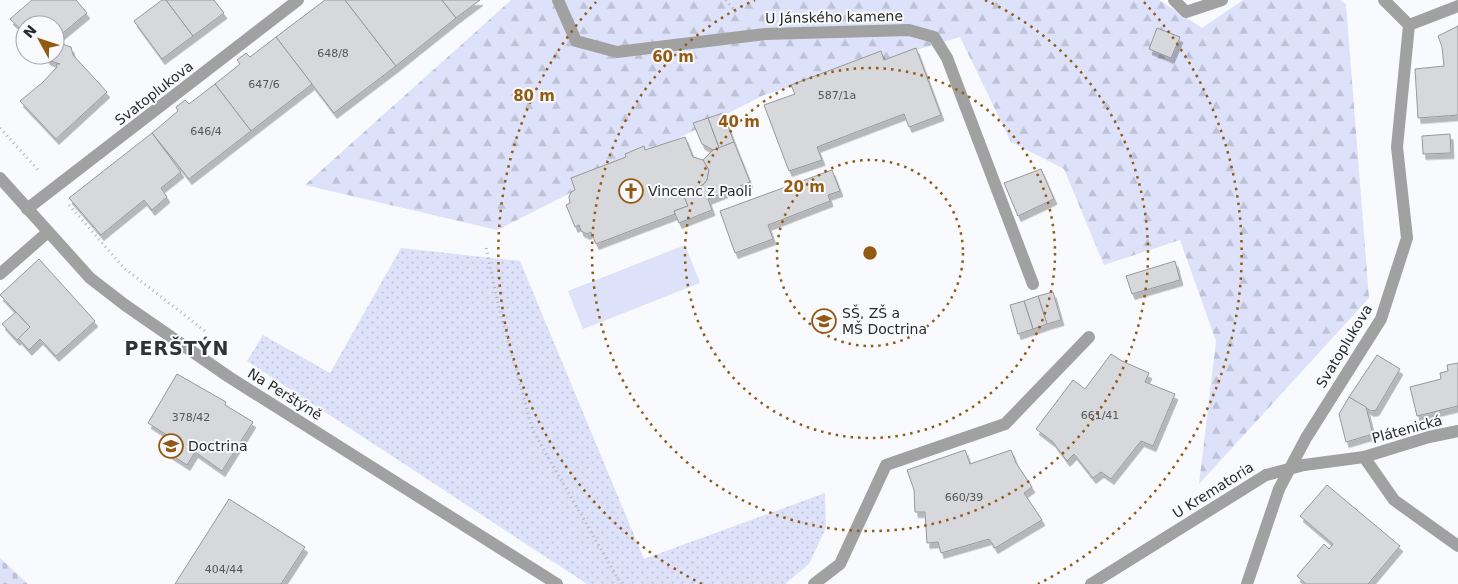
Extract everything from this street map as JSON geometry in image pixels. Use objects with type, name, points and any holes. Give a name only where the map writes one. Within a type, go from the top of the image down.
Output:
[{"type":"street","name":"Svatoplukova","points":[[28,209],[298,0]]},
{"type":"street","name":"U Jánského kamene","points":[[558,0],[576,41],[616,52],[765,34],[909,30],[934,37],[946,58],[1032,284]]},
{"type":"street","points":[[1174,0],[1186,12],[1222,0]]},
{"type":"street","points":[[1384,0],[1409,25],[1458,6]]},
{"type":"street","name":"Svatoplukova","points":[[1247,584],[1279,489],[1306,438],[1381,319],[1407,238],[1397,147],[1409,25]]},
{"type":"street","name":"Na Perštýně","points":[[0,178],[90,278],[125,305],[198,356],[557,584]]},
{"type":"street","points":[[0,274],[48,232]]},
{"type":"street","points":[[814,584],[840,564],[886,465],[1005,424],[1089,337]]},
{"type":"street","name":"Plátenická","points":[[1364,457],[1429,437],[1458,432]]},
{"type":"street","points":[[1364,457],[1394,500],[1458,546]]},
{"type":"street","name":"U Krematoria","points":[[1091,584],[1266,474],[1304,465],[1364,457]]},
{"type":"path","points":[[0,128],[124,268],[210,335],[198,356]]},
{"type":"path","points":[[486,248],[499,308],[533,432],[621,584]]},
{"type":"green space","points":[[511,0],[1159,0],[1202,28],[1243,0],[1340,0],[1346,4],[1369,298],[1199,484],[1216,341],[1180,240],[1104,265],[1064,169],[1011,142],[960,37],[764,95],[497,230],[305,185]]},
{"type":"green space","points":[[685,245],[700,283],[583,329],[568,291]]},
{"type":"green space","points":[[401,248],[520,261],[644,559],[825,493],[826,528],[809,564],[785,584],[587,584],[247,361],[263,335],[330,373]]},
{"type":"green space","points":[[0,558],[28,584],[0,584]]},
{"type":"building","points":[[32,0],[76,0],[87,13],[65,31],[65,15],[15,15],[15,24],[10,19]]},
{"type":"building","points":[[162,0],[166,0],[193,36],[162,59],[134,21]]},
{"type":"building","points":[[166,0],[214,0],[224,13],[193,36]]},
{"type":"building","points":[[325,0],[345,0],[396,66],[334,113],[276,37]]},
{"type":"building","points":[[345,0],[442,0],[456,18],[396,66]]},
{"type":"building","points":[[442,0],[480,0],[456,18]]},
{"type":"building","points":[[1458,26],[1458,115],[1418,118],[1415,69],[1444,66],[1442,47],[1438,36]]},
{"type":"building","points":[[1157,28],[1180,37],[1171,58],[1149,49]]},
{"type":"building","points":[[276,37],[312,84],[251,131],[215,84],[240,64],[237,60],[246,53],[250,57]]},
{"type":"building","points":[[65,45],[71,47],[73,55],[107,92],[56,139],[20,101],[43,82],[57,67],[56,65],[65,65]]},
{"type":"building","points":[[916,48],[941,115],[909,127],[904,114],[817,147],[822,160],[789,171],[764,105],[795,94],[791,85],[881,51],[884,60]]},
{"type":"building","points":[[215,84],[251,131],[189,179],[152,133],[178,111],[176,107],[185,100],[189,104]]},
{"type":"building","points":[[723,113],[734,142],[719,148],[708,118]]},
{"type":"building","points":[[708,118],[719,148],[713,150],[702,144],[693,123]]},
{"type":"building","points":[[152,133],[181,172],[161,188],[167,197],[152,210],[144,200],[101,235],[69,198]]},
{"type":"building","points":[[1450,134],[1451,153],[1423,154],[1422,136]]},
{"type":"building","name":"Vincenc z Paoli","points":[[685,137],[693,157],[703,160],[709,170],[707,180],[703,185],[683,194],[688,206],[674,211],[675,214],[596,244],[591,232],[587,234],[581,231],[579,225],[575,227],[566,205],[570,203],[569,197],[571,192],[575,190],[571,178],[626,157],[625,154],[644,146],[645,150]]},
{"type":"building","points":[[734,142],[750,182],[708,199],[712,210],[679,223],[674,211],[688,206],[683,194],[703,185],[707,180],[709,170],[703,160],[713,150]]},
{"type":"building","points":[[1041,169],[1054,199],[1018,216],[1004,183]]},
{"type":"building","points":[[832,170],[840,191],[828,195],[830,201],[768,225],[773,239],[735,253],[720,211]]},
{"type":"building","points":[[39,259],[95,321],[56,356],[40,339],[29,350],[18,338],[30,327],[0,295]]},
{"type":"building","points":[[1175,261],[1180,280],[1132,294],[1126,276]]},
{"type":"building","points":[[1053,292],[1061,320],[1047,324],[1038,296]]},
{"type":"building","points":[[1038,296],[1047,324],[1033,329],[1024,301]]},
{"type":"building","points":[[1024,301],[1033,329],[1018,334],[1010,305]]},
{"type":"building","points":[[16,312],[30,327],[17,340],[2,324]]},
{"type":"building","points":[[1111,354],[1149,373],[1145,382],[1175,394],[1153,446],[1141,441],[1111,479],[1101,472],[1093,478],[1074,454],[1067,461],[1053,442],[1036,429],[1073,380],[1085,389]]},
{"type":"building","points":[[1377,355],[1400,369],[1376,410],[1371,411],[1349,397]]},
{"type":"building","points":[[1458,363],[1458,406],[1417,416],[1410,387],[1441,379],[1440,373],[1448,371],[1447,365]]},
{"type":"building","points":[[177,374],[226,402],[225,405],[253,422],[222,471],[195,452],[187,465],[167,452],[175,440],[148,423]]},
{"type":"building","points":[[1349,397],[1366,407],[1373,434],[1346,442],[1339,414]]},
{"type":"building","points":[[965,450],[970,464],[1011,450],[1016,463],[1032,487],[1024,493],[1042,520],[995,548],[989,539],[941,553],[938,542],[927,543],[925,512],[915,512],[914,490],[907,470]]},
{"type":"building","points":[[1327,485],[1400,546],[1368,584],[1306,584],[1297,576],[1324,544],[1329,549],[1333,544],[1300,516]]},
{"type":"building","points":[[229,499],[305,547],[281,584],[175,584]]},
{"type":"place","name":"Vincenc z Paoli","points":[[631,191]]},
{"type":"place","name":"SŠ, ZŠ a MŠ Doctrina","points":[[824,321]]},
{"type":"place","name":"Doctrina","points":[[171,446]]},
{"type":"district","name":"PERŠTÝN","points":[[177,348]]}]
